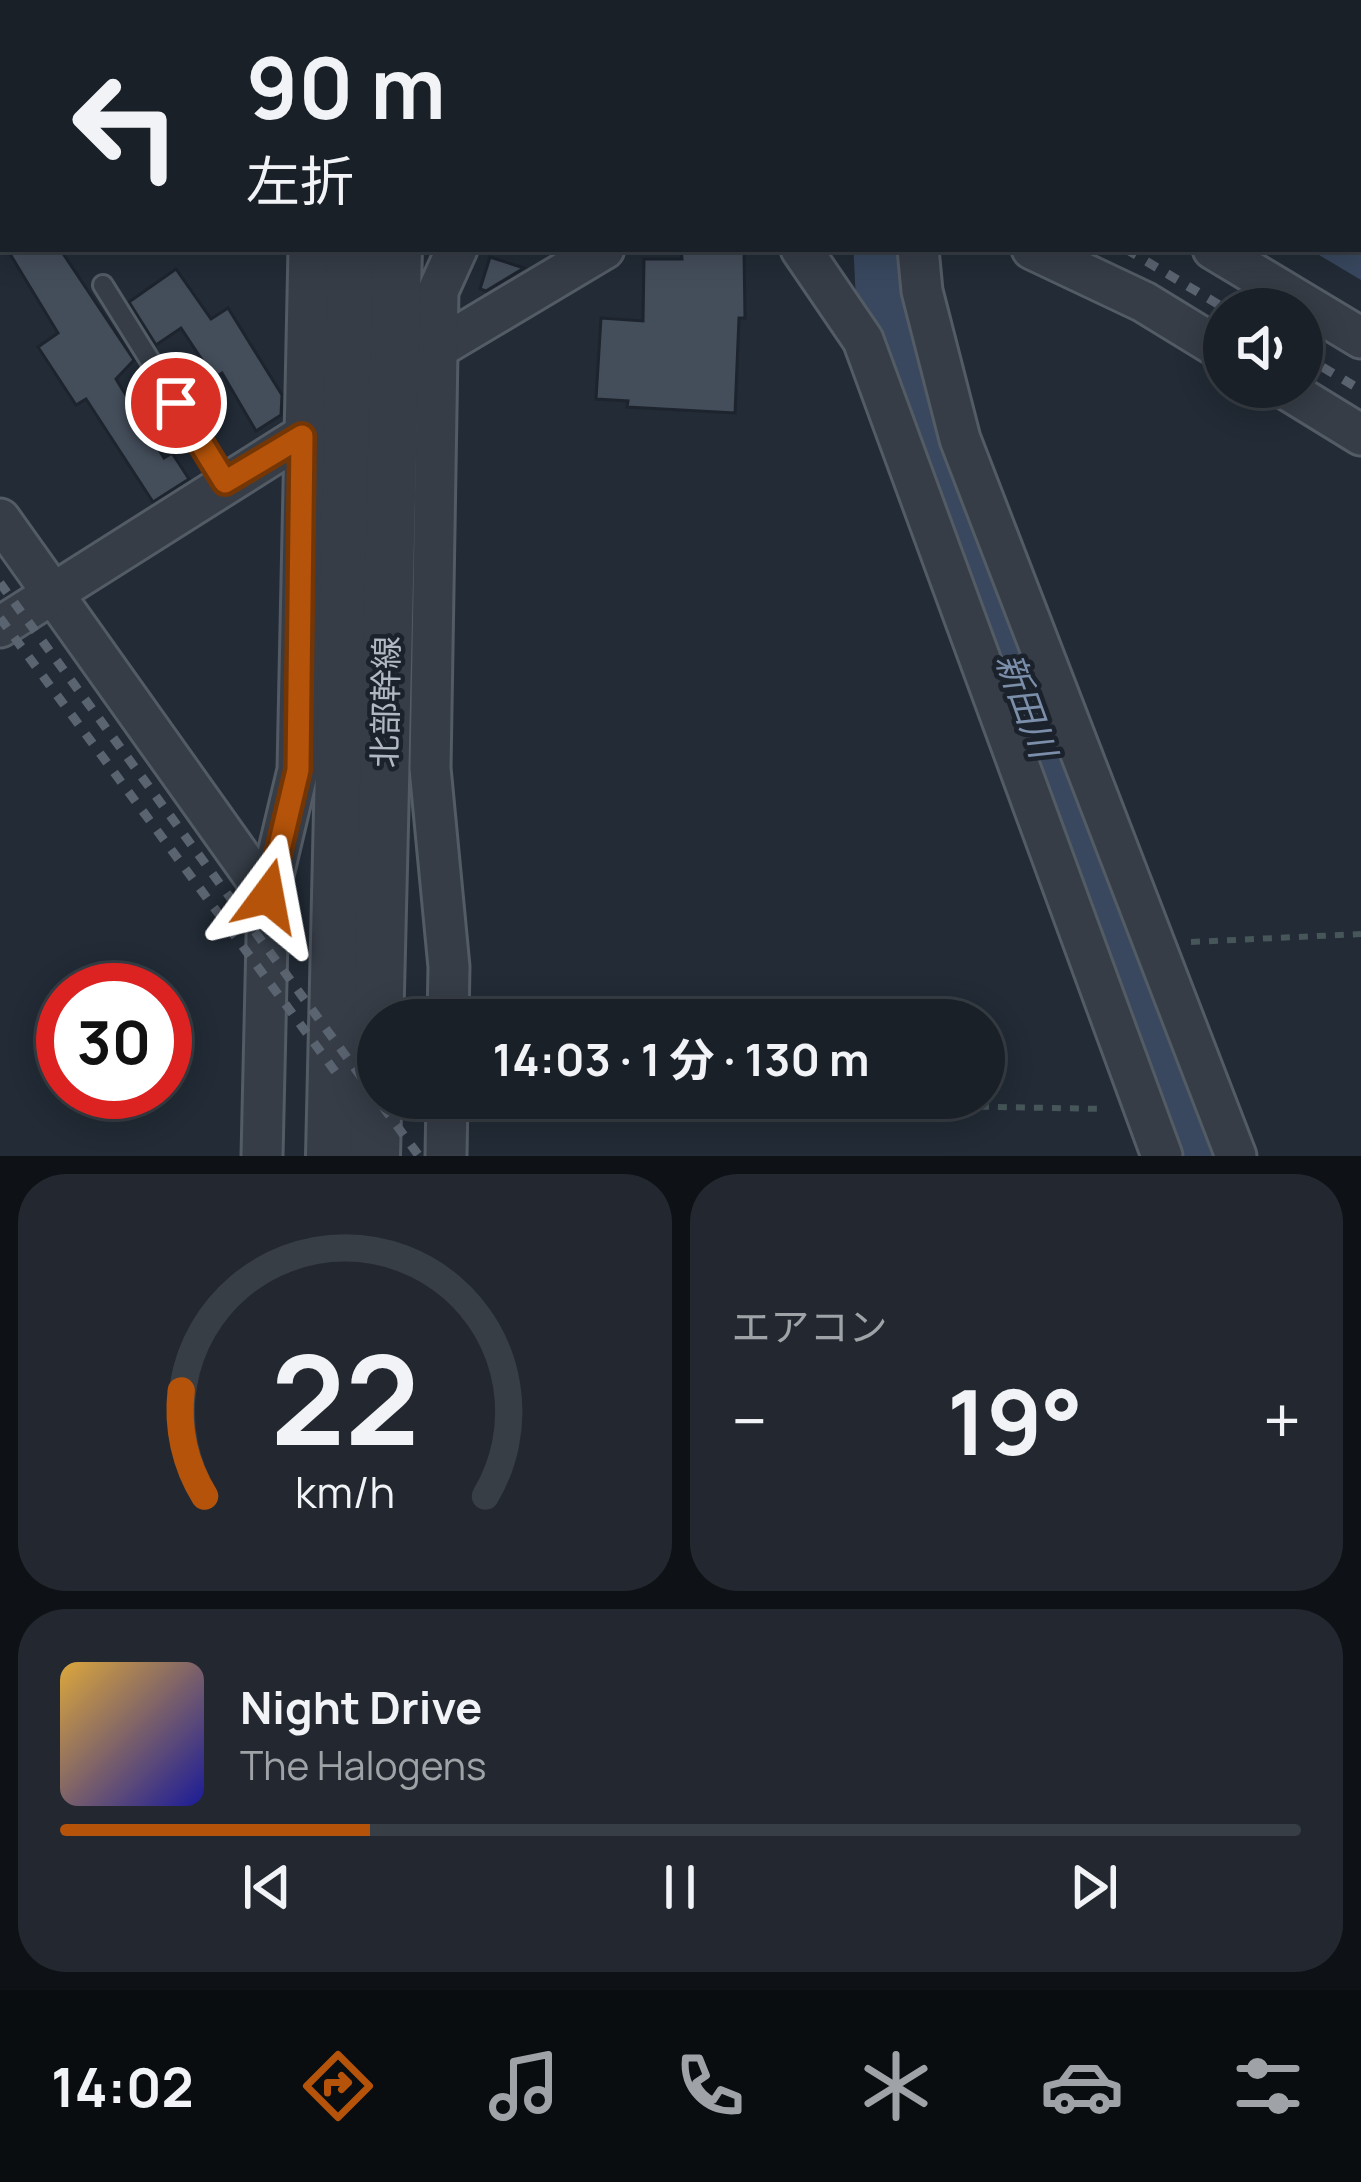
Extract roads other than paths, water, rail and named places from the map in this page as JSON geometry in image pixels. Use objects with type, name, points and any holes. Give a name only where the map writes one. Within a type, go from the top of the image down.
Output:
[{"type":"street","points":[[262,1156],[268,896],[298,770],[308,252]]},
{"type":"street","name":"北部幹線","points":[[332,1156],[352,252]]},
{"type":"street","name":"北部幹線","points":[[375,1156],[397,252]]},
{"type":"street","points":[[448,999],[430,768],[438,291],[456,252]]},
{"type":"street","points":[[438,349],[599,252]]},
{"type":"street","points":[[803,252],[863,340],[1162,1156]]},
{"type":"street","points":[[918,252],[922,292],[960,439],[1236,1156]]},
{"type":"street","points":[[1038,252],[1144,302],[1203,338]]},
{"type":"street","points":[[1218,252],[1361,338]]},
{"type":"street","points":[[1317,408],[1361,435]]},
{"type":"street","points":[[0,627],[302,436]]},
{"type":"street","points":[[0,519],[268,896]]},
{"type":"street","points":[[448,1119],[449,1152]]},
{"type":"lane","points":[[104,285],[225,482]]},
{"type":"water","points":[[1314,252],[1361,252],[1361,280]]},
{"type":"waterway","name":"新田川","points":[[885,252],[889,332],[969,562],[1194,1156]]},
{"type":"railway","points":[[1131,252],[1203,295]]},
{"type":"railway","points":[[1323,367],[1361,390]]},
{"type":"railway","points":[[0,583],[419,1156]]},
{"type":"railway","points":[[0,618],[337,1074]]}]
